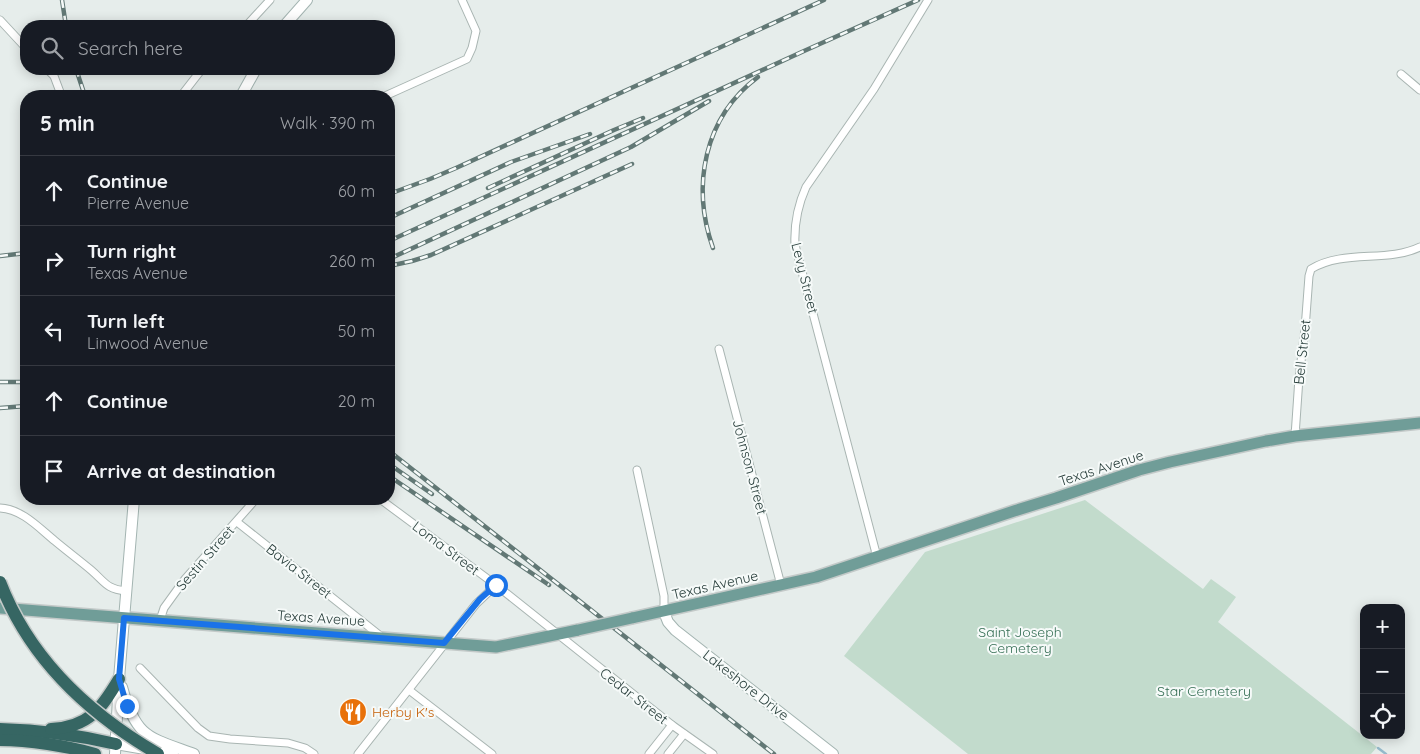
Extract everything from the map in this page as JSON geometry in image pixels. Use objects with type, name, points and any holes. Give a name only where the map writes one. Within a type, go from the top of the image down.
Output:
[{"type":"highway","points":[[0,582],[18,622],[32,644],[64,682],[106,720],[158,754]]},
{"type":"highway","points":[[30,731],[58,729],[82,722],[102,705],[119,679]]},
{"type":"highway","points":[[0,729],[101,740],[115,749]]},
{"type":"highway","points":[[0,740],[82,750],[94,754]]},
{"type":"main road","points":[[289,20],[307,0]]},
{"type":"main road","points":[[244,90],[253,75]]},
{"type":"main road","name":"Texas Avenue","points":[[0,608],[496,647],[664,612],[816,577],[1139,470],[1170,462],[1295,436],[1420,423]]},
{"type":"main road","points":[[133,505],[115,749],[173,754]]},
{"type":"main road","name":"Lakeshore Drive","points":[[664,612],[668,622],[675,630],[833,754]]},
{"type":"main road","points":[[119,679],[131,714],[140,728],[156,740],[194,754]]},
{"type":"street","points":[[252,20],[270,0]]},
{"type":"street","points":[[395,91],[467,59],[476,31],[462,0]]},
{"type":"street","name":"Levy Street","points":[[877,557],[795,245],[795,222],[799,201],[806,187],[874,89],[928,0]]},
{"type":"street","points":[[0,20],[20,42]]},
{"type":"street","points":[[1401,74],[1420,90]]},
{"type":"street","points":[[53,75],[59,90]]},
{"type":"street","points":[[186,90],[197,75]]},
{"type":"street","name":"Bell Street","points":[[1295,436],[1299,378],[1311,269],[1321,263],[1357,256],[1398,254],[1420,247]]},
{"type":"street","name":"Johnson Street","points":[[719,349],[780,585]]},
{"type":"street","points":[[637,470],[664,596],[664,612]]},
{"type":"street","name":"Sestin Street","points":[[160,620],[164,608],[185,579],[251,505]]},
{"type":"street","name":"Loma Street","points":[[388,505],[496,585],[557,635]]},
{"type":"street","points":[[0,508],[11,509],[25,517],[93,572],[108,587],[126,591]]},
{"type":"street","name":"Bavia Street","points":[[237,522],[384,638]]},
{"type":"street","points":[[358,754],[444,643],[480,599],[496,585]]},
{"type":"street","name":"Cedar Street","points":[[557,635],[672,725],[713,754]]},
{"type":"street","points":[[140,668],[198,728],[209,736],[288,743],[304,748],[314,754]]},
{"type":"street","points":[[409,690],[492,754]]},
{"type":"street","points":[[648,754],[672,725]]},
{"type":"street","points":[[668,754],[684,734]]},
{"type":"green space","name":"Saint Joseph Cemetery","points":[[1085,500],[1203,589],[1211,579],[1236,597],[1218,622],[1360,734],[1360,739],[1367,739],[1377,747],[1371,754],[968,754],[844,656],[925,552]]},
{"type":"waterway","points":[[1378,748],[1386,754]]},
{"type":"railway","points":[[62,0],[65,20]]},
{"type":"railway","points":[[395,192],[456,168],[824,0]]},
{"type":"railway","points":[[395,238],[918,0]]},
{"type":"railway","points":[[78,75],[83,90]]},
{"type":"railway","points":[[713,248],[706,224],[703,201],[703,177],[707,154],[714,132],[725,112],[740,93],[758,77]]},
{"type":"railway","points":[[395,256],[631,147],[709,101]]},
{"type":"railway","points":[[488,188],[643,118]]},
{"type":"railway","points":[[395,215],[511,162],[590,134]]},
{"type":"railway","points":[[395,265],[431,255],[632,164]]},
{"type":"railway","points":[[0,256],[20,254]]},
{"type":"railway","points":[[0,382],[20,382]]},
{"type":"railway","points":[[0,408],[20,406]]},
{"type":"railway","points":[[395,456],[774,754]]},
{"type":"railway","points":[[395,468],[432,494]]},
{"type":"railway","points":[[395,480],[549,585]]},
{"type":"place","name":"Herby K's","points":[[353,712]]},
{"type":"route","points":[[127,706],[119,679],[124,618],[444,643],[480,599],[496,585]]},
{"type":"park label","name":"Star Cemetery","points":[[1204,691]]}]
